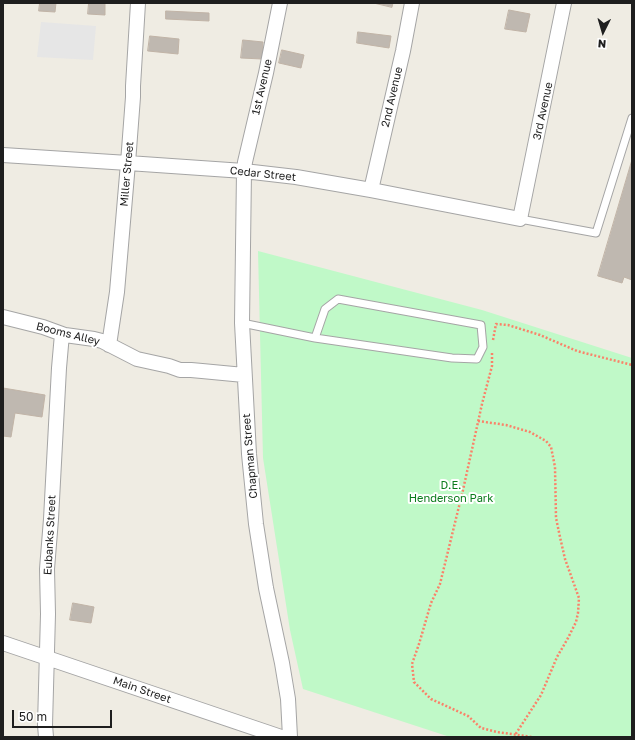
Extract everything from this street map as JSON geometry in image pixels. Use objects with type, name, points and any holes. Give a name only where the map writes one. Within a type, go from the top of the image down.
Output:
[{"type":"street","name":"Miller Street","points":[[109,345],[117,292],[128,163],[138,3]]},
{"type":"street","name":"1st Avenue","points":[[244,171],[280,3]]},
{"type":"street","name":"2nd Avenue","points":[[371,190],[403,51],[412,3]]},
{"type":"street","name":"3rd Avenue","points":[[520,219],[564,3]]},
{"type":"street","name":"Cedar Street","points":[[3,155],[244,171],[296,177],[520,219]]},
{"type":"street","name":"Chapman Street","points":[[244,171],[242,324],[249,454],[256,524],[266,588],[282,662],[288,699],[290,737]]},
{"type":"street","name":"Booms Alley","points":[[3,317],[62,334],[102,341],[137,359],[170,366],[180,370],[244,375]]},
{"type":"street","name":"Eubanks Street","points":[[46,737],[48,614],[47,569],[62,334]]},
{"type":"street","name":"Main Street","points":[[3,643],[282,737]]},
{"type":"lane","points":[[520,219],[596,234],[632,118]]},
{"type":"lane","points":[[242,324],[315,338],[452,358],[477,359],[483,347],[481,325],[338,299],[325,310],[315,338]]},
{"type":"path","points":[[493,342],[496,324],[508,325],[540,334],[577,351],[632,364]]},
{"type":"path","points":[[492,349],[492,366],[440,584],[431,603],[412,664],[414,682],[431,699],[468,716],[481,728],[532,737]]},
{"type":"path","points":[[478,421],[506,425],[530,432],[546,441],[551,447],[555,467],[556,518],[567,566],[579,598],[576,622],[557,657],[541,695],[515,735]]},
{"type":"green space","name":"D.E. Henderson Park","points":[[258,251],[482,310],[632,358],[632,737],[450,737],[303,689],[290,630],[263,458]]},
{"type":"shaded area","points":[[41,22],[96,26],[93,60],[37,57]]},
{"type":"building","points":[[40,3],[56,3],[55,12],[39,11]]},
{"type":"building","points":[[89,3],[105,3],[105,15],[88,14]]},
{"type":"building","points":[[374,3],[393,3],[392,7]]},
{"type":"building","points":[[509,10],[530,14],[526,32],[505,29]]},
{"type":"building","points":[[166,11],[209,13],[209,21],[166,19]]},
{"type":"building","points":[[358,32],[391,36],[389,48],[357,43]]},
{"type":"building","points":[[150,36],[179,39],[178,54],[148,51]]},
{"type":"building","points":[[243,40],[263,42],[262,59],[241,58]]},
{"type":"building","points":[[282,50],[304,55],[301,68],[279,63]]},
{"type":"building","points":[[632,160],[632,280],[624,277],[622,283],[598,276]]},
{"type":"building","points":[[3,388],[45,395],[42,417],[15,413],[11,437],[3,436]]},
{"type":"building","points":[[73,603],[94,607],[91,623],[70,620]]}]
